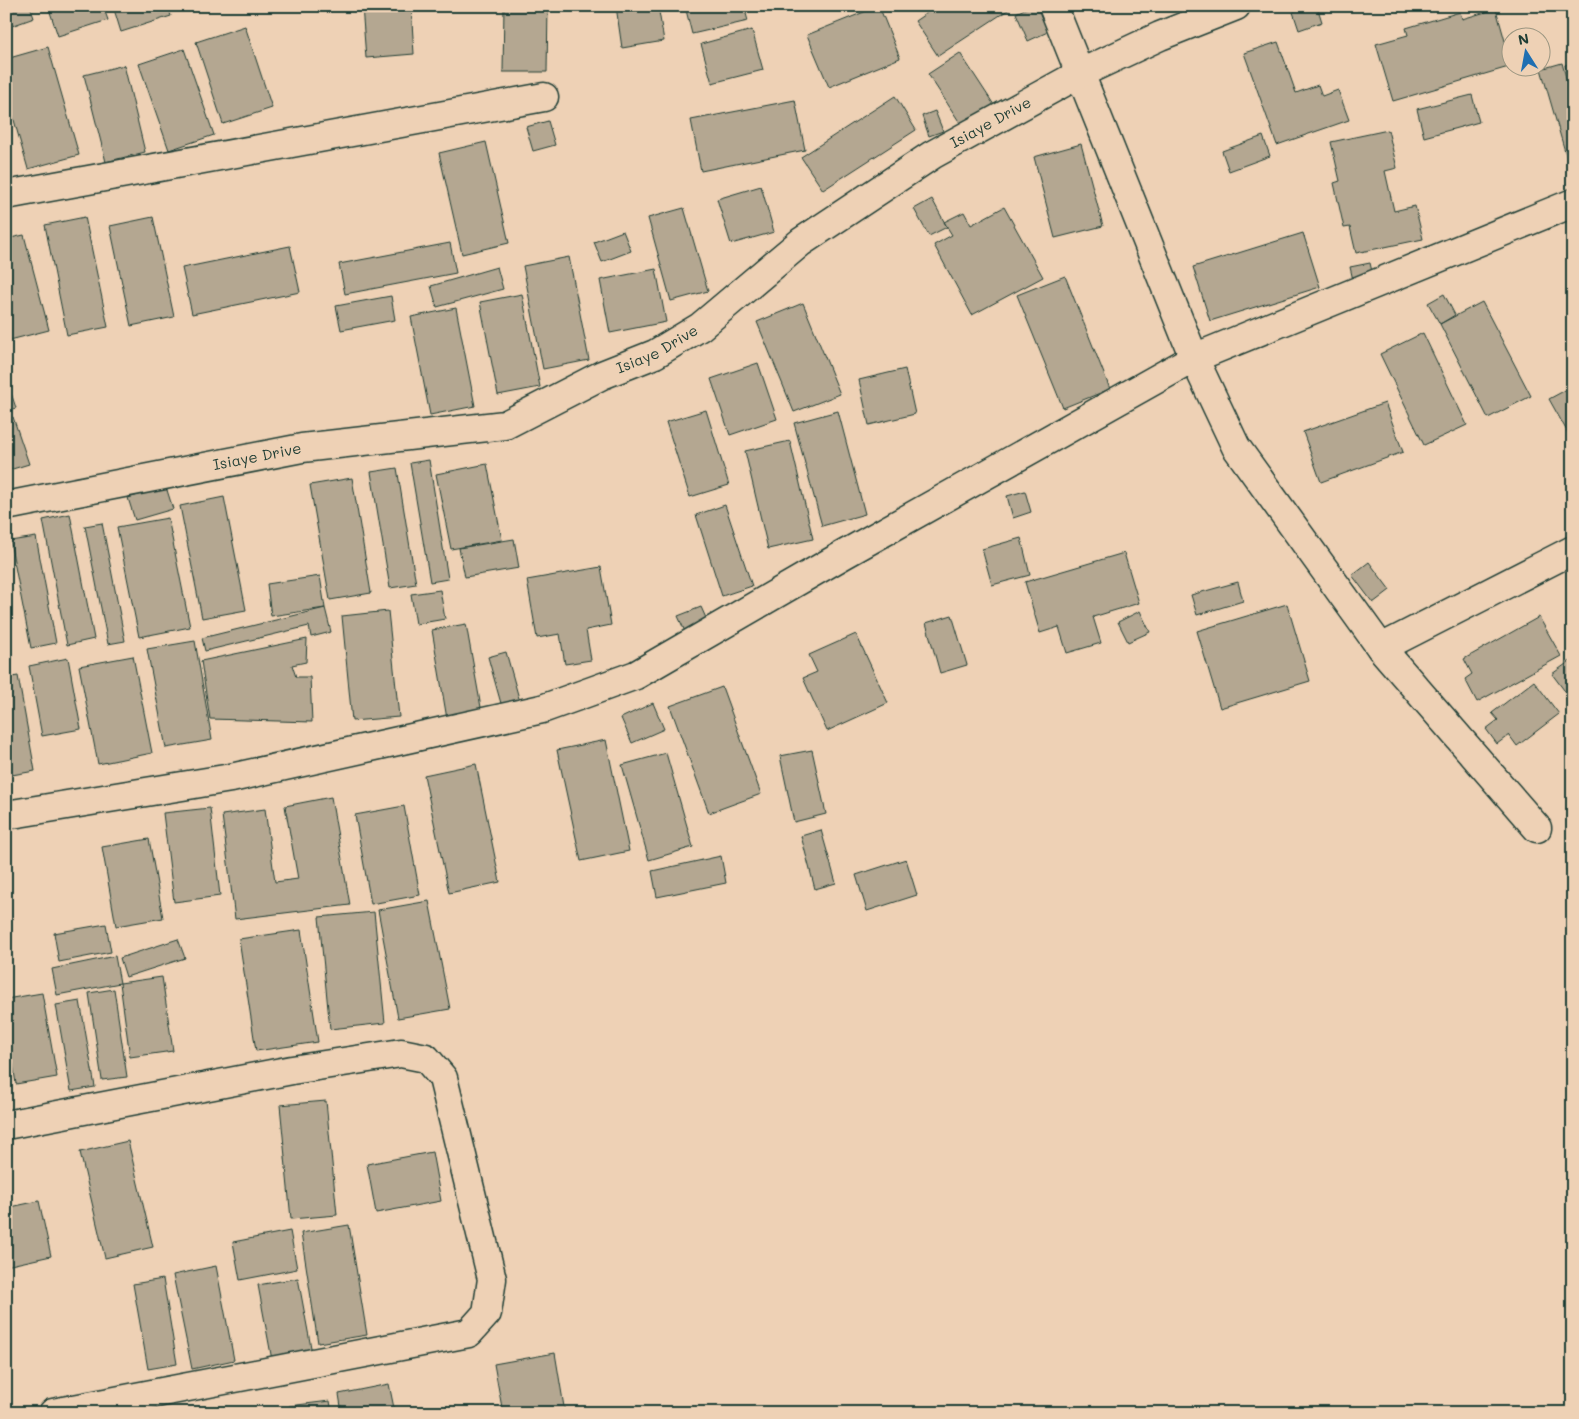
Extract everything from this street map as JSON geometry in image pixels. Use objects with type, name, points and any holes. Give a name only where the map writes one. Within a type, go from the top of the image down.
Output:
[{"type":"street","points":[[1053,6],[1194,358],[1236,447],[1381,648],[1536,828]]},
{"type":"street","name":"Isiaye Drive","points":[[6,506],[302,448],[505,425],[602,375],[655,354],[700,327],[802,242],[924,160],[1081,73],[1160,36],[1236,6]]},
{"type":"street","points":[[6,195],[544,96]]},
{"type":"street","points":[[6,815],[231,778],[542,709],[636,674],[843,555],[1194,358],[1573,203]]},
{"type":"street","points":[[1381,648],[1573,550]]},
{"type":"street","points":[[6,1125],[292,1070],[401,1053],[426,1058],[443,1078],[492,1280],[487,1313],[469,1333],[52,1413]]},
{"type":"building","points":[[6,6],[30,6],[34,18],[6,28]]},
{"type":"building","points":[[48,6],[103,6],[108,20],[58,36]]},
{"type":"building","points":[[113,6],[168,6],[171,16],[121,32]]},
{"type":"building","points":[[362,6],[411,6],[414,54],[366,58]]},
{"type":"building","points":[[504,6],[548,6],[547,72],[503,72]]},
{"type":"building","points":[[616,6],[658,6],[664,41],[622,48]]},
{"type":"building","points":[[685,6],[744,6],[748,21],[692,34]]},
{"type":"building","points":[[879,6],[900,58],[829,87],[807,35]]},
{"type":"building","points":[[937,6],[1014,6],[938,56],[915,21]]},
{"type":"building","points":[[1031,6],[1042,6],[1052,30],[1028,41],[1016,13]]},
{"type":"building","points":[[1310,6],[1317,6],[1322,22],[1299,30],[1293,12]]},
{"type":"building","points":[[1496,9],[1502,30],[1502,69],[1393,101],[1376,44],[1408,35],[1406,28],[1460,12],[1462,19]]},
{"type":"building","points":[[245,26],[272,108],[223,124],[196,42]]},
{"type":"building","points":[[752,30],[763,70],[712,83],[701,44]]},
{"type":"building","points":[[1278,42],[1296,93],[1318,85],[1322,96],[1338,90],[1349,120],[1277,145],[1244,53]]},
{"type":"building","points":[[48,47],[79,155],[28,169],[6,92],[6,59]]},
{"type":"building","points":[[184,49],[214,135],[169,150],[139,64]]},
{"type":"building","points":[[960,53],[996,108],[964,129],[928,74]]},
{"type":"building","points":[[1562,63],[1573,102],[1573,179],[1544,78],[1552,78],[1552,66]]},
{"type":"building","points":[[1573,63],[1573,86],[1571,87],[1565,65]]},
{"type":"building","points":[[124,65],[145,152],[106,162],[84,75]]},
{"type":"building","points":[[1472,95],[1479,122],[1424,137],[1417,109]]},
{"type":"building","points":[[895,96],[916,130],[823,190],[801,157]]},
{"type":"building","points":[[795,100],[805,150],[701,171],[691,120]]},
{"type":"building","points":[[935,111],[943,131],[929,136],[922,116]]},
{"type":"building","points":[[548,121],[555,145],[533,151],[526,127]]},
{"type":"building","points":[[1388,130],[1397,168],[1385,171],[1394,211],[1415,206],[1423,239],[1356,253],[1350,227],[1344,228],[1334,183],[1340,181],[1331,142]]},
{"type":"building","points":[[1263,136],[1270,156],[1229,171],[1222,151]]},
{"type":"building","points":[[486,142],[509,243],[462,254],[439,153]]},
{"type":"building","points":[[1081,144],[1103,226],[1055,238],[1034,157]]},
{"type":"building","points":[[761,186],[774,232],[731,244],[717,199]]},
{"type":"building","points":[[932,199],[947,227],[929,236],[914,209]]},
{"type":"building","points":[[1004,207],[1043,277],[972,315],[934,245],[952,235],[944,222],[964,212],[971,225]]},
{"type":"building","points":[[684,208],[708,291],[671,301],[648,218]]},
{"type":"building","points":[[85,217],[108,327],[67,335],[45,225]]},
{"type":"building","points":[[153,217],[174,317],[131,326],[110,226]]},
{"type":"building","points":[[623,231],[631,251],[602,262],[594,242]]},
{"type":"building","points":[[1303,233],[1320,287],[1210,321],[1193,267]]},
{"type":"building","points":[[24,235],[49,330],[6,341],[6,239]]},
{"type":"building","points":[[450,243],[456,273],[345,294],[339,264]]},
{"type":"building","points":[[290,246],[300,292],[192,314],[182,268]]},
{"type":"building","points":[[569,257],[589,360],[543,369],[523,266]]},
{"type":"building","points":[[1370,263],[1373,276],[1353,280],[1350,267]]},
{"type":"building","points":[[497,267],[503,289],[437,307],[431,286]]},
{"type":"building","points":[[656,269],[666,322],[610,333],[600,280]]},
{"type":"building","points":[[1065,276],[1110,389],[1063,408],[1017,295]]},
{"type":"building","points":[[522,294],[540,387],[498,395],[480,302]]},
{"type":"building","points":[[1444,294],[1455,315],[1440,324],[1428,303]]},
{"type":"building","points":[[391,296],[395,320],[341,330],[336,306]]},
{"type":"building","points":[[1482,302],[1531,396],[1488,418],[1440,324]]},
{"type":"building","points":[[803,303],[840,394],[794,412],[757,322]]},
{"type":"building","points":[[456,308],[475,406],[430,415],[411,317]]},
{"type":"building","points":[[1423,333],[1467,425],[1424,445],[1380,354]]},
{"type":"building","points":[[758,363],[777,419],[730,435],[711,379]]},
{"type":"building","points":[[905,369],[915,414],[869,425],[859,380]]},
{"type":"building","points":[[6,378],[16,408],[6,411]]},
{"type":"building","points":[[1573,386],[1573,442],[1549,399]]},
{"type":"building","points":[[1385,403],[1403,452],[1321,482],[1303,432]]},
{"type":"building","points":[[706,410],[729,485],[690,497],[666,422]]},
{"type":"building","points":[[838,411],[865,514],[822,526],[794,423]]},
{"type":"building","points":[[13,417],[29,464],[6,471],[6,420]]},
{"type":"building","points":[[790,441],[813,539],[768,549],[745,451]]},
{"type":"building","points":[[429,460],[448,579],[430,582],[410,463]]},
{"type":"building","points":[[487,464],[502,540],[451,549],[436,474]]},
{"type":"building","points":[[397,468],[416,584],[390,588],[371,472]]},
{"type":"building","points":[[352,478],[371,593],[330,600],[310,485]]},
{"type":"building","points":[[166,487],[173,509],[135,520],[128,498]]},
{"type":"building","points":[[1025,491],[1031,512],[1013,518],[1007,496]]},
{"type":"building","points":[[224,497],[246,610],[202,618],[180,506]]},
{"type":"building","points":[[725,505],[752,586],[722,596],[696,515]]},
{"type":"building","points":[[70,514],[94,639],[67,645],[43,520]]},
{"type":"building","points":[[168,518],[190,627],[139,637],[117,527]]},
{"type":"building","points":[[102,523],[125,641],[108,644],[85,526]]},
{"type":"building","points":[[36,537],[56,643],[31,648],[10,541]]},
{"type":"building","points":[[1021,538],[1030,575],[992,585],[982,549]]},
{"type":"building","points":[[514,539],[519,568],[465,577],[459,548]]},
{"type":"building","points":[[1124,553],[1139,603],[1093,617],[1101,643],[1067,653],[1059,627],[1040,633],[1025,582]]},
{"type":"building","points":[[1369,562],[1390,590],[1373,603],[1352,575]]},
{"type":"building","points":[[6,564],[11,661],[6,662]]},
{"type":"building","points":[[601,567],[611,625],[586,630],[591,660],[565,664],[560,634],[537,638],[527,580]]},
{"type":"building","points":[[320,576],[325,608],[271,616],[267,584]]},
{"type":"building","points":[[1238,582],[1243,601],[1197,615],[1191,595]]},
{"type":"building","points":[[440,590],[445,619],[416,624],[411,594]]},
{"type":"building","points":[[1287,604],[1310,681],[1220,708],[1197,631]]},
{"type":"building","points":[[701,607],[710,627],[687,636],[678,616]]},
{"type":"building","points":[[325,608],[331,632],[311,637],[309,626],[205,651],[202,638]]},
{"type":"building","points":[[388,611],[399,717],[352,721],[342,616]]},
{"type":"building","points":[[1140,611],[1150,632],[1128,642],[1118,622]]},
{"type":"building","points":[[952,615],[967,665],[940,673],[926,623]]},
{"type":"building","points":[[1539,617],[1561,656],[1477,702],[1465,679],[1472,674],[1464,659]]},
{"type":"building","points":[[466,624],[482,713],[447,719],[432,630]]},
{"type":"building","points":[[856,634],[888,703],[827,731],[803,678],[817,672],[809,655]]},
{"type":"building","points":[[307,639],[306,662],[292,665],[296,677],[310,677],[312,722],[210,719],[201,661]]},
{"type":"building","points":[[195,641],[212,740],[166,748],[147,649]]},
{"type":"building","points":[[506,652],[520,702],[502,707],[488,657]]},
{"type":"building","points":[[133,656],[152,753],[98,764],[79,666]]},
{"type":"building","points":[[68,658],[81,729],[42,736],[29,666]]},
{"type":"building","points":[[1573,659],[1573,702],[1552,674]]},
{"type":"building","points":[[18,676],[35,771],[6,776],[6,678]]},
{"type":"building","points":[[1534,681],[1559,714],[1517,746],[1509,735],[1497,744],[1486,729],[1498,720],[1492,713]]},
{"type":"building","points":[[722,687],[761,794],[709,813],[670,706]]},
{"type":"building","points":[[653,703],[664,729],[632,743],[621,718]]},
{"type":"building","points":[[606,740],[629,851],[581,861],[557,750]]},
{"type":"building","points":[[812,750],[826,814],[794,822],[780,756]]},
{"type":"building","points":[[666,753],[693,847],[649,860],[622,765]]},
{"type":"building","points":[[476,764],[500,882],[449,893],[424,775]]},
{"type":"building","points":[[331,797],[350,905],[235,919],[222,815],[265,809],[275,882],[298,879],[285,806]]},
{"type":"building","points":[[404,806],[420,895],[371,904],[355,815]]},
{"type":"building","points":[[210,808],[220,896],[174,902],[163,813]]},
{"type":"building","points":[[821,830],[836,883],[815,889],[801,836]]},
{"type":"building","points":[[149,839],[163,918],[116,926],[102,847]]},
{"type":"building","points":[[721,856],[726,883],[657,897],[652,871]]},
{"type":"building","points":[[906,859],[917,895],[867,911],[856,875]]},
{"type":"building","points":[[429,901],[450,1009],[398,1018],[378,910]]},
{"type":"building","points":[[374,912],[385,1023],[330,1029],[319,917]]},
{"type":"building","points":[[106,924],[111,952],[59,962],[54,933]]},
{"type":"building","points":[[301,930],[318,1042],[256,1051],[239,939]]},
{"type":"building","points":[[178,939],[185,958],[126,977],[120,958]]},
{"type":"building","points":[[115,956],[120,983],[57,995],[52,969]]},
{"type":"building","points":[[162,977],[173,1051],[130,1057],[120,983]]},
{"type":"building","points":[[114,989],[127,1077],[102,1080],[89,993]]},
{"type":"building","points":[[42,993],[57,1077],[16,1084],[13,1064],[6,1065],[6,999]]},
{"type":"building","points":[[80,1001],[95,1087],[71,1091],[56,1005]]},
{"type":"building","points":[[326,1101],[337,1215],[291,1219],[280,1105]]},
{"type":"building","points":[[128,1141],[153,1247],[105,1258],[80,1152]]},
{"type":"building","points":[[432,1152],[441,1201],[376,1213],[367,1164]]},
{"type":"building","points":[[39,1201],[51,1256],[6,1266],[6,1208]]},
{"type":"building","points":[[349,1225],[367,1335],[318,1343],[301,1233]]},
{"type":"building","points":[[290,1231],[297,1269],[240,1280],[233,1242]]},
{"type":"building","points":[[216,1266],[234,1360],[192,1369],[173,1275]]},
{"type":"building","points":[[298,1278],[312,1353],[272,1360],[258,1285]]},
{"type":"building","points":[[163,1279],[177,1364],[148,1369],[133,1284]]},
{"type":"building","points":[[555,1353],[565,1413],[503,1413],[494,1364]]},
{"type":"building","points":[[389,1384],[395,1413],[342,1413],[339,1394]]},
{"type":"building","points":[[330,1401],[332,1413],[290,1413],[289,1406]]}]
